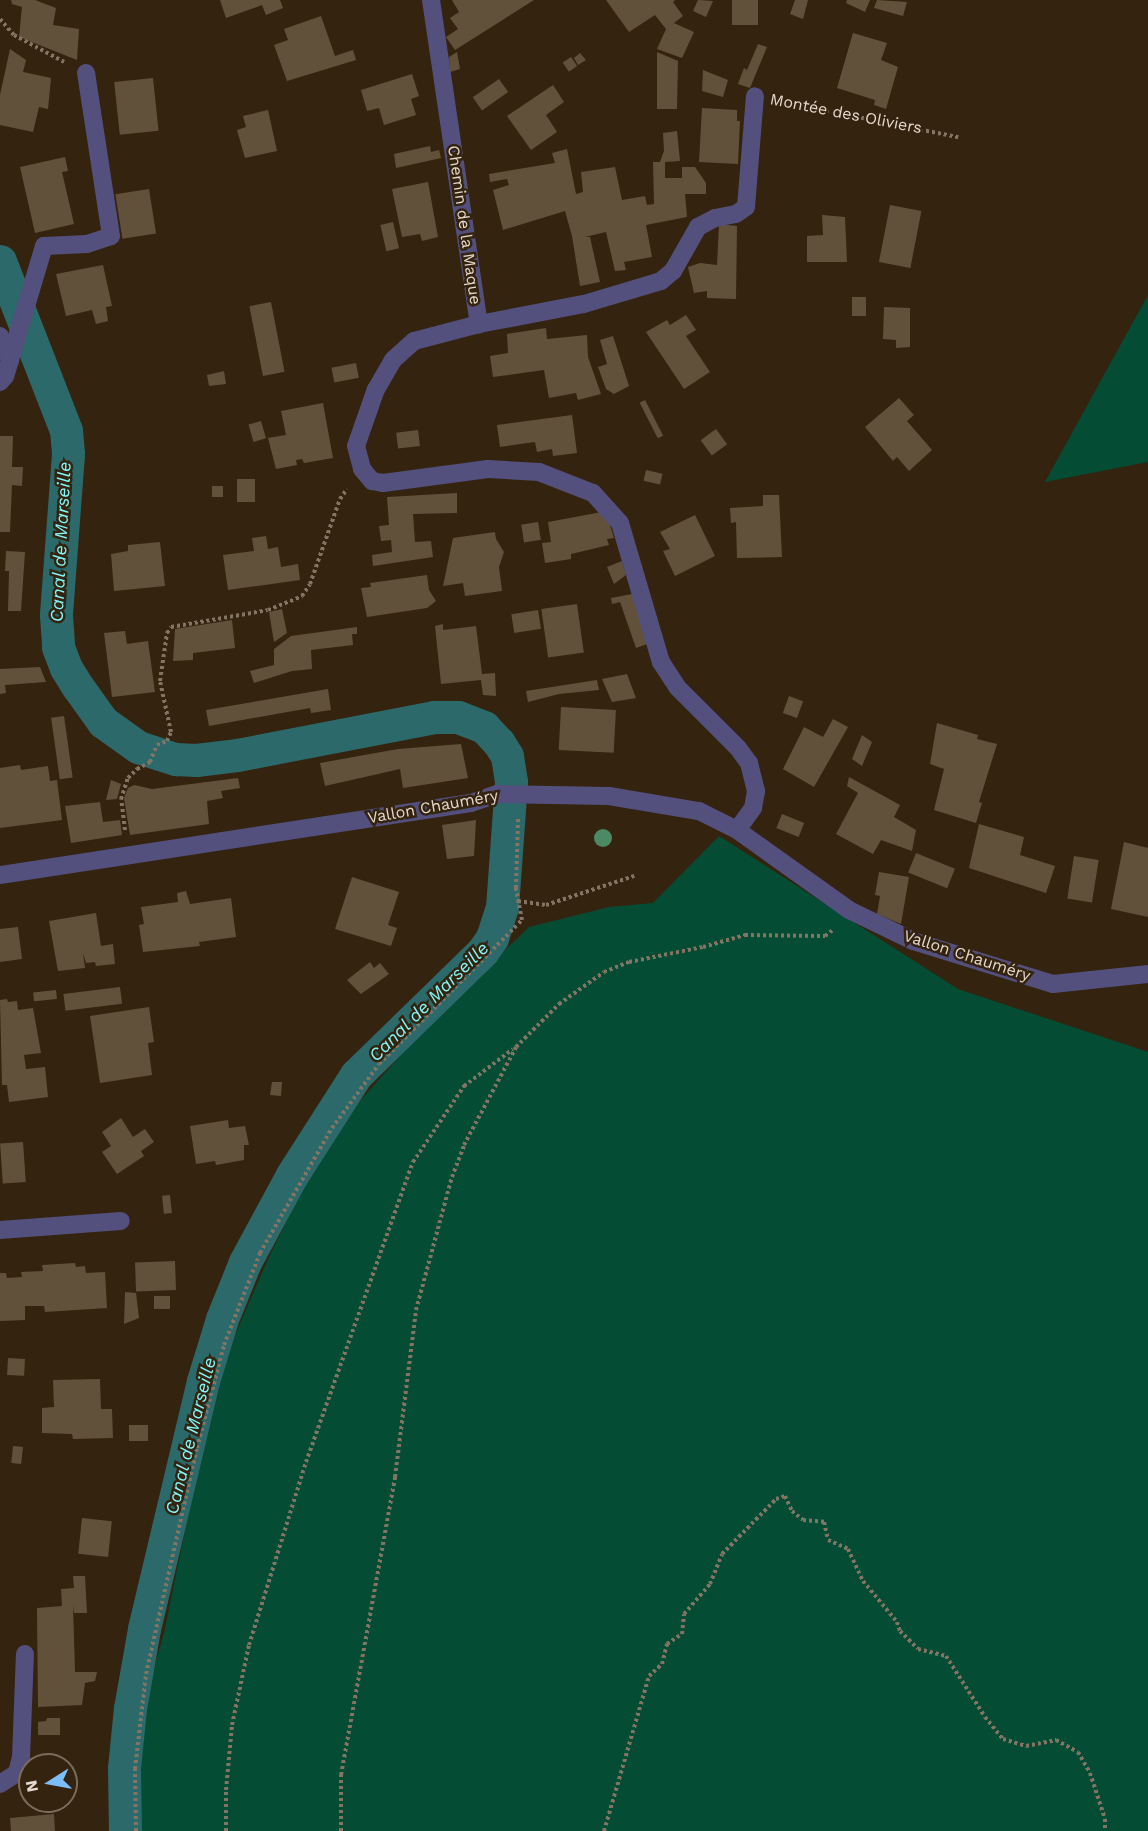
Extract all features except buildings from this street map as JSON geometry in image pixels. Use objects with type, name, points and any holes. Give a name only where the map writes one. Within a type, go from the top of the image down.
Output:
[{"type":"street","name":"Chemin de la Maque","points":[[362,469],[356,446],[376,389],[393,360],[414,342],[478,324],[431,0]]},
{"type":"street","points":[[0,382],[5,376],[10,360],[9,336],[29,297],[44,246],[87,244],[111,236],[86,73]]},
{"type":"street","name":"Montée des Oliviers","points":[[478,324],[585,304],[661,281],[673,271],[698,227],[715,218],[736,214],[746,207],[755,96]]},
{"type":"street","points":[[362,469],[372,481],[383,483],[488,469],[539,472],[593,493],[620,523],[661,662],[677,687],[738,748],[749,763],[756,791],[753,808],[737,830]]},
{"type":"street","name":"Vallon Chauméry","points":[[0,875],[471,803],[497,794],[609,796],[699,811],[737,830],[849,910],[913,941],[1053,984],[1148,974]]},
{"type":"street","points":[[0,1230],[121,1221]]},
{"type":"street","points":[[0,1784],[17,1773],[21,1757],[25,1654]]},
{"type":"path","points":[[0,19],[14,35],[86,73]]},
{"type":"path","name":"Montée des Oliviers","points":[[755,96],[958,137]]},
{"type":"path","points":[[121,806],[128,778],[137,769],[150,762],[157,745],[167,741],[171,732],[160,681],[167,633],[171,627],[268,610],[302,596],[310,584],[340,499],[362,469]]},
{"type":"path","points":[[136,1831],[135,1769],[146,1674],[197,1448],[224,1345],[260,1253],[332,1128],[379,1064],[522,920],[516,888],[519,794]]},
{"type":"path","points":[[518,901],[546,905],[634,876]]},
{"type":"path","points":[[226,1831],[226,1790],[232,1725],[249,1645],[306,1462],[413,1162],[464,1086],[516,1047],[559,1004],[604,972],[629,962],[703,947],[745,935],[825,936],[843,922]]},
{"type":"path","points":[[341,1831],[341,1775],[395,1477],[416,1310],[452,1177],[464,1145],[516,1047]]},
{"type":"path","points":[[604,1831],[650,1676],[662,1664],[667,1644],[682,1634],[684,1614],[710,1584],[722,1554],[776,1499],[784,1496],[792,1511],[803,1520],[824,1522],[828,1540],[848,1549],[863,1581],[897,1622],[900,1632],[918,1649],[946,1656],[985,1717],[1003,1739],[1026,1746],[1056,1740],[1078,1752],[1090,1773],[1105,1819],[1105,1831]]},
{"type":"green space","points":[[1148,295],[1148,462],[1045,482]]},
{"type":"green space","points":[[719,836],[958,989],[1148,1052],[1148,1831],[139,1831],[130,1753],[164,1633],[210,1409],[235,1335],[269,1257],[310,1174],[360,1101],[432,1020],[529,927],[609,907],[653,903]]},
{"type":"waterway","name":"Canal de Marseille","points":[[0,261],[66,430],[68,454],[56,615],[58,647],[66,668],[103,722],[138,747],[176,759],[196,760],[237,755],[434,717],[458,717],[484,727],[499,743],[507,756],[511,782],[502,907],[492,938],[483,951],[356,1075],[292,1175],[245,1262],[222,1319],[203,1381],[144,1629],[130,1708],[124,1768],[125,1831]]}]
